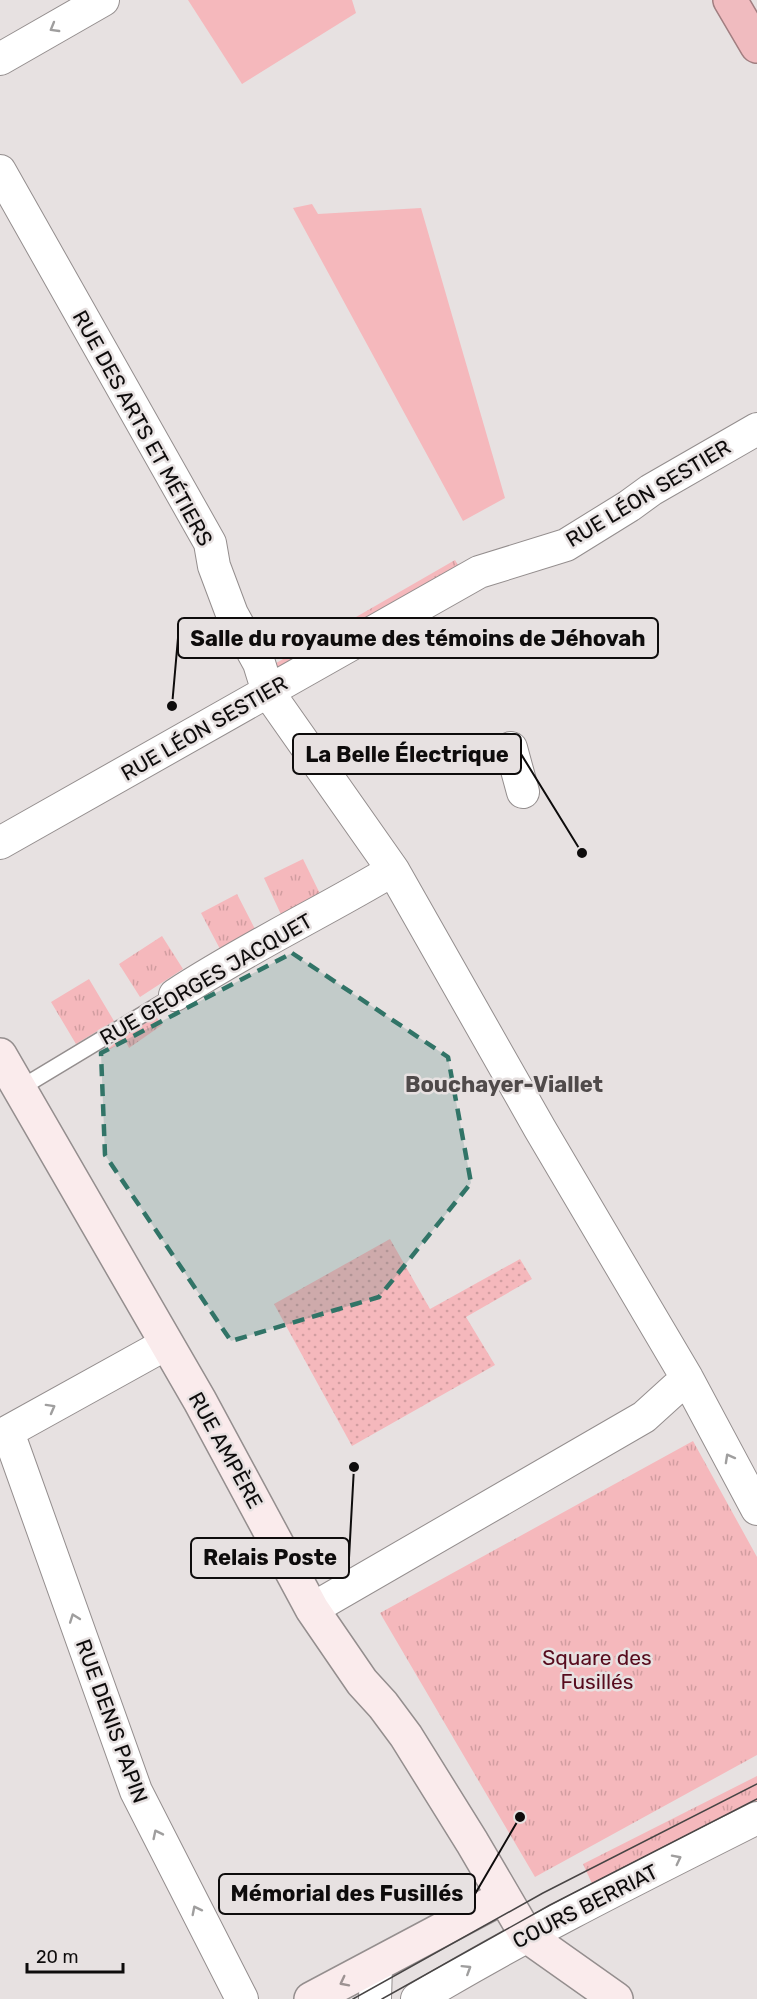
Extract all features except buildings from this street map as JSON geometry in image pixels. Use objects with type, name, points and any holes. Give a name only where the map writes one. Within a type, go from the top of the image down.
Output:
[{"type":"highway","points":[[730,0],[757,46]]},
{"type":"street","points":[[0,59],[103,0]]},
{"type":"street","name":"RUE DES ARTS ET MÉTIERS","points":[[0,171],[205,533],[210,543],[214,566],[232,614],[259,663],[268,692],[393,870],[540,1129],[687,1378]]},
{"type":"street","name":"RUE LÉON SESTIER","points":[[0,843],[479,572],[566,545],[651,490],[757,429]]},
{"type":"street","points":[[511,748],[523,792]]},
{"type":"street","name":"RUE GEORGES JACQUET","points":[[175,995],[207,974],[393,870]]},
{"type":"street","name":"RUE AMPÈRE","points":[[9,1079],[131,1279],[200,1401],[312,1609],[362,1682],[406,1736],[527,1936]]},
{"type":"street","points":[[4,1434],[166,1344]]},
{"type":"street","points":[[312,1609],[644,1417],[687,1378],[757,1509]]},
{"type":"street","name":"RUE DENIS PAPIN","points":[[4,1434],[136,1791],[242,1999]]},
{"type":"street","name":"COURS BERRIAT","points":[[417,1999],[477,1962],[757,1818]]},
{"type":"street","points":[[311,1999],[503,1897]]},
{"type":"street","points":[[527,1936],[616,1999]]},
{"type":"street","points":[[375,1999],[376,1966]]},
{"type":"lane","name":"RUE GEORGES JACQUET","points":[[9,1079],[175,995]]},
{"type":"highlighted area","points":[[292,953],[448,1057],[471,1183],[379,1297],[231,1341],[105,1155],[101,1053]]},
{"type":"green space","points":[[188,0],[352,0],[356,13],[242,84]]},
{"type":"green space","points":[[312,204],[318,214],[421,208],[505,498],[463,521],[293,208]]},
{"type":"green space","points":[[455,560],[459,567],[275,672],[271,666]]},
{"type":"green space","points":[[303,859],[325,904],[285,923],[264,878]]},
{"type":"green space","points":[[237,894],[256,931],[220,949],[201,913]]},
{"type":"green space","points":[[162,936],[183,969],[140,997],[119,964]]},
{"type":"green space","points":[[89,979],[114,1021],[76,1044],[51,1002]]},
{"type":"green space","points":[[153,1012],[162,1025],[129,1048],[125,1040],[99,1056]]},
{"type":"green space","points":[[390,1239],[430,1309],[520,1259],[532,1279],[466,1317],[495,1365],[352,1446],[274,1304]]},
{"type":"green space","name":"Square des Fusillés","points":[[693,1441],[757,1557],[757,1755],[535,1877],[380,1613]]},
{"type":"green space","points":[[757,1776],[757,1807],[595,1890],[583,1864]]},
{"type":"tram line","points":[[353,1999],[543,1893],[757,1784]]},
{"type":"tram line","points":[[382,1999],[550,1905],[757,1799]]},
{"type":"place","name":"Salle du royaume des témoins de Jéhovah","points":[[172,706]]},
{"type":"place","name":"La Belle Électrique","points":[[582,853]]},
{"type":"place","name":"Relais Poste","points":[[354,1467]]},
{"type":"place","name":"Mémorial des Fusillés","points":[[520,1817]]},
{"type":"district","name":"Bouchayer-Viallet","points":[[504,1084]]}]
